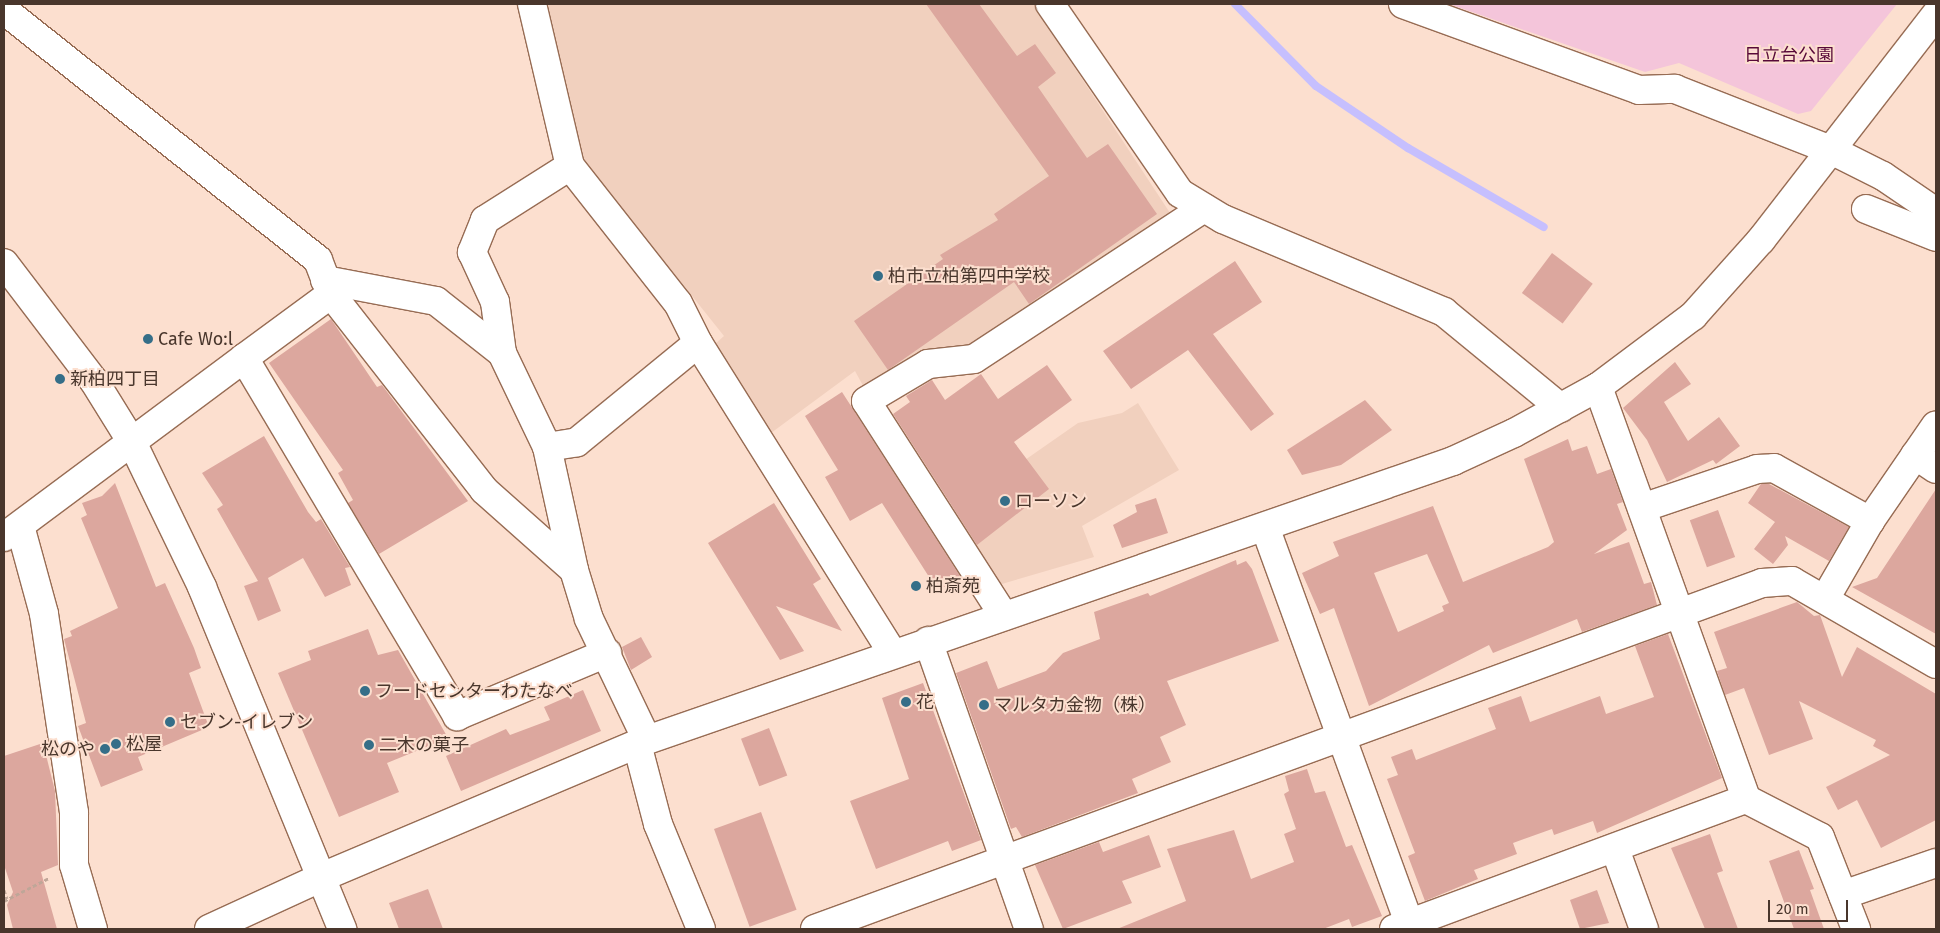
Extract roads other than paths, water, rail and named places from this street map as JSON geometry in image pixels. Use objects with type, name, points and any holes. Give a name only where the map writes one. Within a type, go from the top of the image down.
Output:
[{"type":"street","points":[[532,4],[570,166],[678,303],[698,343],[893,654]]},
{"type":"street","points":[[1050,4],[1180,193],[1204,208],[1444,312],[1561,408]]},
{"type":"street","points":[[1403,4],[1639,90],[1675,88],[1831,150],[1883,176],[1936,212]]},
{"type":"street","points":[[4,10],[318,260],[328,287],[484,490],[574,570]]},
{"type":"street","points":[[209,929],[322,877],[642,742],[928,641],[1265,527],[1454,460],[1561,408],[1598,387],[1692,316],[1761,240],[1936,14]]},
{"type":"street","points":[[570,166],[485,220],[472,252],[495,302],[502,353],[547,447],[574,570],[589,619],[607,653],[642,742],[658,824],[701,929]]},
{"type":"street","points":[[1004,616],[866,401],[928,364],[974,359],[1204,208]]},
{"type":"street","points":[[1866,209],[1936,237]]},
{"type":"street","points":[[4,263],[94,381],[133,444],[202,587],[342,929]]},
{"type":"street","points":[[92,929],[74,865],[74,813],[44,614],[12,532],[133,444],[244,358],[328,287],[436,301],[502,353]]},
{"type":"street","points":[[547,447],[578,442],[698,343]]},
{"type":"street","points":[[244,358],[457,716],[607,653]]},
{"type":"street","points":[[1598,387],[1746,799],[1820,837],[1856,929]]},
{"type":"street","points":[[1825,599],[1870,521],[1926,462],[1936,425]]},
{"type":"street","points":[[1642,508],[1757,469],[1774,468],[1870,521]]},
{"type":"street","points":[[1265,527],[1340,737],[1404,927],[1746,799]]},
{"type":"street","points":[[825,927],[1679,611],[1762,583],[1792,581],[1936,664]]},
{"type":"street","points":[[928,641],[1029,929]]},
{"type":"street","points":[[1615,849],[1644,929]]},
{"type":"street","points":[[1843,895],[1936,863]]},
{"type":"waterway","points":[[1235,4],[1316,86],[1408,148],[1544,227]]},
{"type":"place","name":"柏市立柏第四中学校","points":[[878,276]]},
{"type":"place","name":"Cafe Wo:l","points":[[148,339]]},
{"type":"place","name":"新柏四丁目","points":[[60,379]]},
{"type":"place","name":"ローソン","points":[[1005,501]]},
{"type":"place","name":"柏斎苑","points":[[916,586]]},
{"type":"place","name":"フードセンターわたなべ","points":[[365,691]]},
{"type":"place","name":"花","points":[[906,702]]},
{"type":"place","name":"マルタカ金物（株）","points":[[984,705]]},
{"type":"place","name":"セブン-イレブン","points":[[170,722]]},
{"type":"place","name":"松屋","points":[[116,744]]},
{"type":"place","name":"二木の菓子","points":[[369,745]]},
{"type":"place","name":"松のや","points":[[105,749]]},
{"type":"park label","name":"日立台公園","points":[[1789,55]]}]
